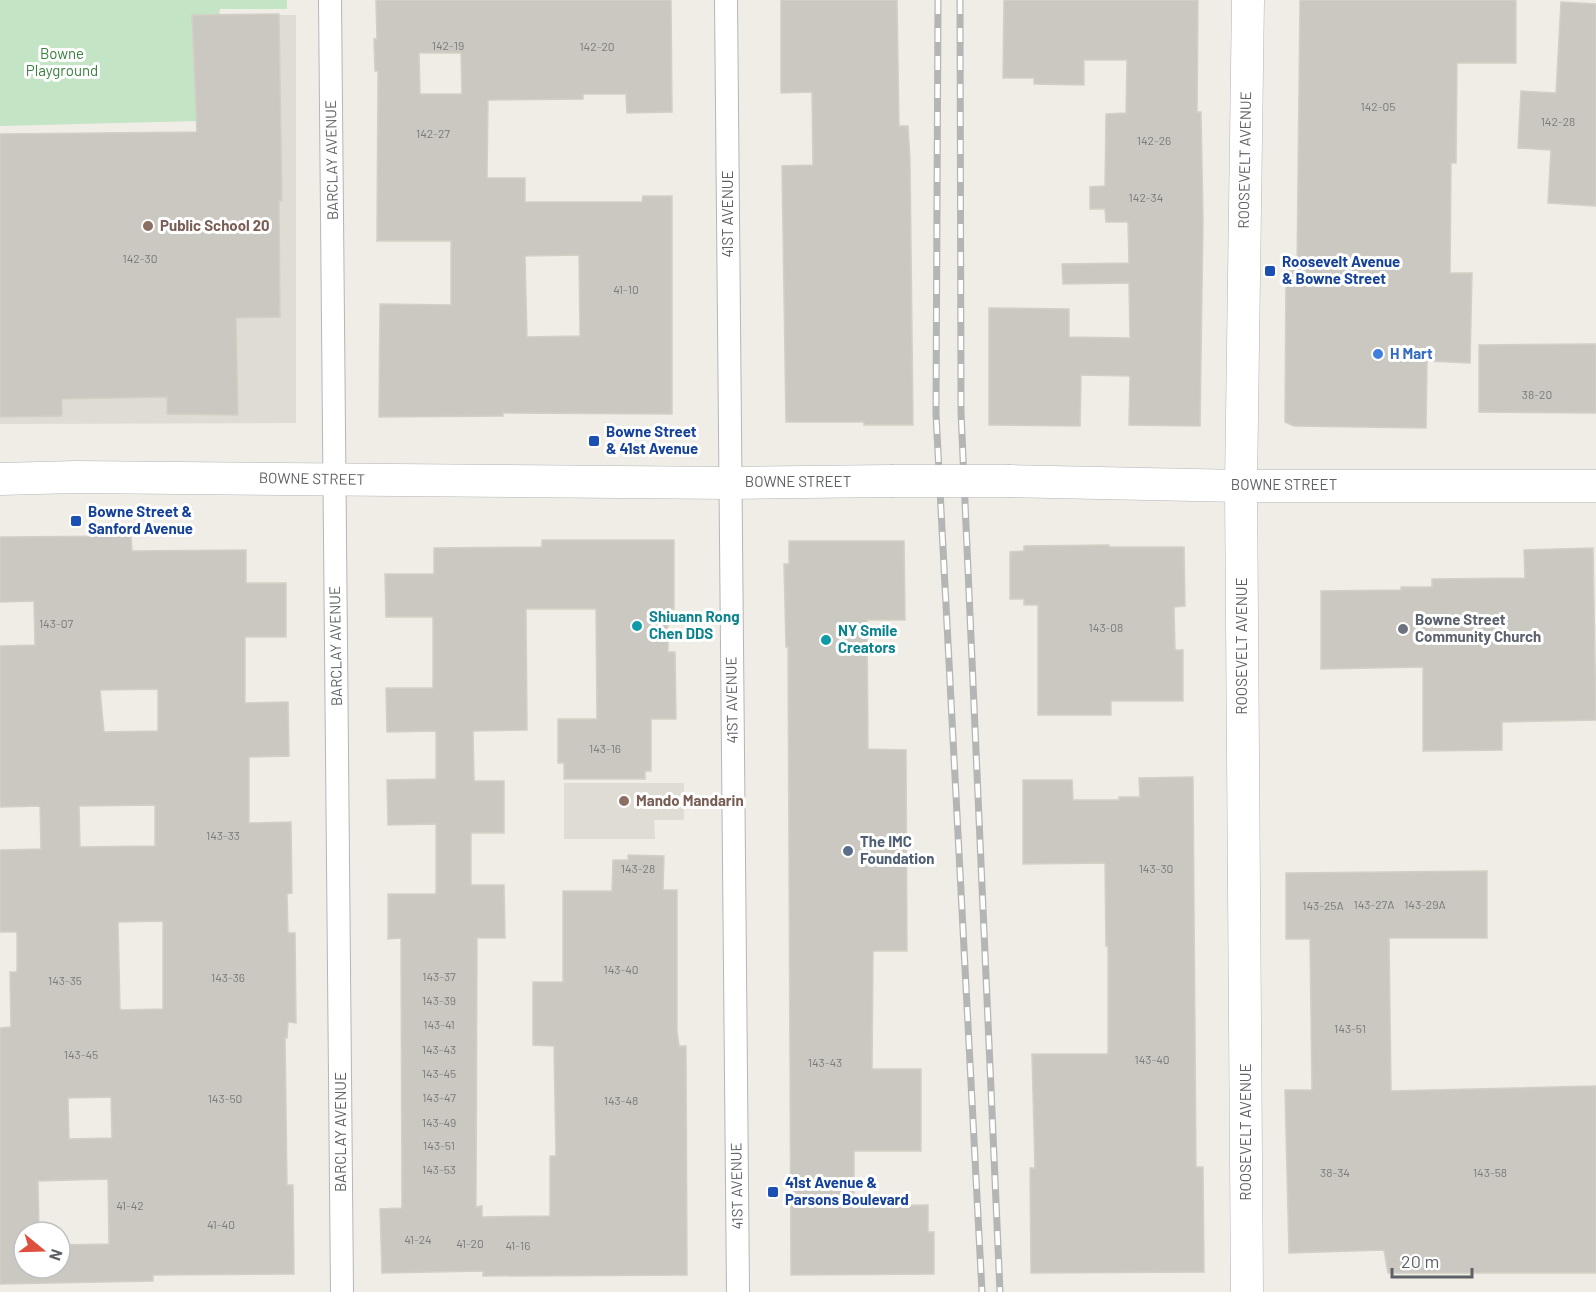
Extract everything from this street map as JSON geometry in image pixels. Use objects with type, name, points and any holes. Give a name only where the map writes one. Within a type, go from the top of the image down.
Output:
[{"type":"street","name":"BARCLAY AVENUE","points":[[330,0],[342,1292]]},
{"type":"street","name":"41ST AVENUE","points":[[726,0],[738,1292]]},
{"type":"street","name":"ROOSEVELT AVENUE","points":[[1247,1292],[1241,486],[1248,0]]},
{"type":"street","name":"BOWNE STREET","points":[[0,480],[76,477],[730,483],[1010,481],[1241,486],[1596,486]]},
{"type":"shaded area","name":"Public School 20","points":[[192,15],[296,15],[296,423],[0,424],[0,134],[196,132]]},
{"type":"shaded area","name":"Mando Mandarin","points":[[564,783],[684,783],[684,820],[654,820],[655,839],[564,839]]},
{"type":"green space","name":"Bowne Playground","points":[[0,0],[287,0],[287,9],[220,9],[219,15],[192,15],[196,121],[0,126]]},
{"type":"building","points":[[376,0],[671,0],[672,112],[627,113],[626,94],[583,94],[583,99],[488,100],[487,178],[525,178],[525,202],[642,202],[643,196],[672,196],[672,414],[503,413],[503,416],[379,417],[380,304],[451,305],[451,241],[377,241],[378,71],[375,71],[374,39],[377,39]],"holes":[[[419,53],[461,53],[462,94],[420,94]],[[579,255],[580,336],[527,337],[525,256]]]},
{"type":"building","points":[[781,0],[897,0],[899,126],[908,126],[910,161],[913,425],[864,425],[864,422],[786,422],[782,166],[813,165],[812,92],[781,93]]},
{"type":"building","points":[[1004,0],[1198,0],[1197,112],[1201,112],[1203,220],[1200,426],[1129,425],[1130,376],[1081,375],[1080,426],[989,425],[989,308],[1069,309],[1069,337],[1130,338],[1129,283],[1063,284],[1062,264],[1129,263],[1128,222],[1106,222],[1105,209],[1090,209],[1090,187],[1105,186],[1106,114],[1126,113],[1127,60],[1084,60],[1084,85],[1034,84],[1034,78],[1003,78]]},
{"type":"building","points":[[1300,0],[1516,0],[1516,63],[1457,63],[1456,163],[1451,163],[1450,273],[1472,273],[1470,363],[1427,361],[1426,428],[1294,426],[1285,422],[1286,270],[1297,270]]},
{"type":"building","points":[[1561,2],[1596,4],[1596,206],[1548,203],[1551,150],[1518,148],[1521,91],[1556,93]]},
{"type":"building","name":"Public School 20","points":[[279,14],[282,201],[279,201],[280,317],[236,318],[238,415],[167,414],[167,397],[62,399],[62,416],[0,417],[0,134],[197,132],[192,15]]},
{"type":"building","points":[[1596,344],[1596,413],[1479,412],[1479,345]]},
{"type":"building","points":[[131,536],[132,551],[246,550],[246,583],[286,583],[286,637],[245,637],[245,703],[288,702],[289,756],[249,757],[249,823],[291,822],[292,893],[287,894],[288,933],[295,933],[296,1023],[288,1022],[287,1038],[285,1038],[287,1185],[293,1185],[294,1274],[153,1275],[153,1281],[0,1284],[0,1028],[11,1027],[10,972],[17,972],[17,932],[0,932],[0,850],[41,849],[40,806],[0,807],[0,646],[35,645],[34,601],[0,602],[0,537]],"holes":[[[158,689],[158,731],[104,732],[100,690]],[[155,805],[155,846],[80,847],[79,806]],[[163,921],[163,1009],[120,1010],[118,922]],[[111,1097],[112,1138],[69,1139],[68,1098]]]},
{"type":"building","points":[[542,540],[674,540],[674,609],[668,609],[668,652],[675,652],[676,719],[651,719],[651,771],[645,771],[645,779],[564,779],[564,763],[558,763],[558,719],[597,719],[596,609],[526,609],[527,730],[473,731],[474,781],[504,781],[504,833],[471,833],[471,885],[504,885],[505,938],[477,938],[476,1207],[482,1206],[482,1217],[550,1216],[550,1156],[556,1156],[554,1046],[533,1045],[533,982],[563,982],[563,891],[612,891],[613,860],[628,860],[628,855],[664,856],[663,890],[677,890],[677,1031],[679,1046],[686,1046],[687,1275],[483,1276],[483,1271],[382,1273],[380,1209],[402,1208],[401,938],[388,939],[388,894],[436,894],[436,824],[388,825],[387,780],[436,779],[436,731],[387,732],[386,688],[433,688],[433,617],[386,617],[385,574],[434,574],[434,548],[542,547]]},
{"type":"building","points":[[789,541],[904,541],[905,620],[867,620],[868,749],[906,750],[907,951],[873,951],[872,1069],[921,1069],[921,1151],[854,1151],[854,1206],[928,1205],[928,1232],[934,1232],[934,1274],[791,1275],[788,647],[786,647],[784,564],[789,564]]},
{"type":"building","points":[[1109,545],[1109,547],[1184,547],[1185,606],[1174,607],[1175,650],[1183,650],[1183,701],[1111,701],[1111,715],[1038,715],[1038,605],[1024,605],[1024,599],[1010,599],[1010,552],[1024,551],[1024,546]]},
{"type":"building","points":[[1593,548],[1596,720],[1502,722],[1502,750],[1423,751],[1423,667],[1321,669],[1321,591],[1401,590],[1401,587],[1432,587],[1432,579],[1525,578],[1524,550]]},
{"type":"building","points":[[1193,777],[1196,1167],[1203,1167],[1204,1272],[1031,1273],[1030,1168],[1035,1168],[1032,1054],[1108,1054],[1108,946],[1106,946],[1105,863],[1023,864],[1023,780],[1072,780],[1073,800],[1119,800],[1119,797],[1140,797],[1139,778]]},
{"type":"building","points":[[1487,871],[1487,938],[1389,938],[1391,1091],[1596,1086],[1596,1273],[1388,1273],[1384,1250],[1289,1253],[1285,1090],[1312,1090],[1310,939],[1286,939],[1286,873]]},
{"type":"railway","points":[[938,0],[936,414],[982,1292]]},
{"type":"railway","points":[[960,0],[961,412],[1000,1292]]},
{"type":"place","name":"Public School 20","points":[[148,226]]},
{"type":"place","name":"Roosevelt Avenue & Bowne Street","points":[[1270,271]]},
{"type":"place","name":"H Mart","points":[[1378,354]]},
{"type":"place","name":"Bowne Street & 41st Avenue","points":[[594,441]]},
{"type":"place","name":"Bowne Street & Sanford Avenue","points":[[76,521]]},
{"type":"place","name":"Shiuann Rong Chen DDS","points":[[637,626]]},
{"type":"place","name":"Bowne Street Community Church","points":[[1403,629]]},
{"type":"place","name":"NY Smile Creators","points":[[826,640]]},
{"type":"place","name":"Mando Mandarin","points":[[624,801]]},
{"type":"place","name":"The IMC Foundation","points":[[848,851]]},
{"type":"place","name":"41st Avenue & Parsons Boulevard","points":[[773,1192]]}]
